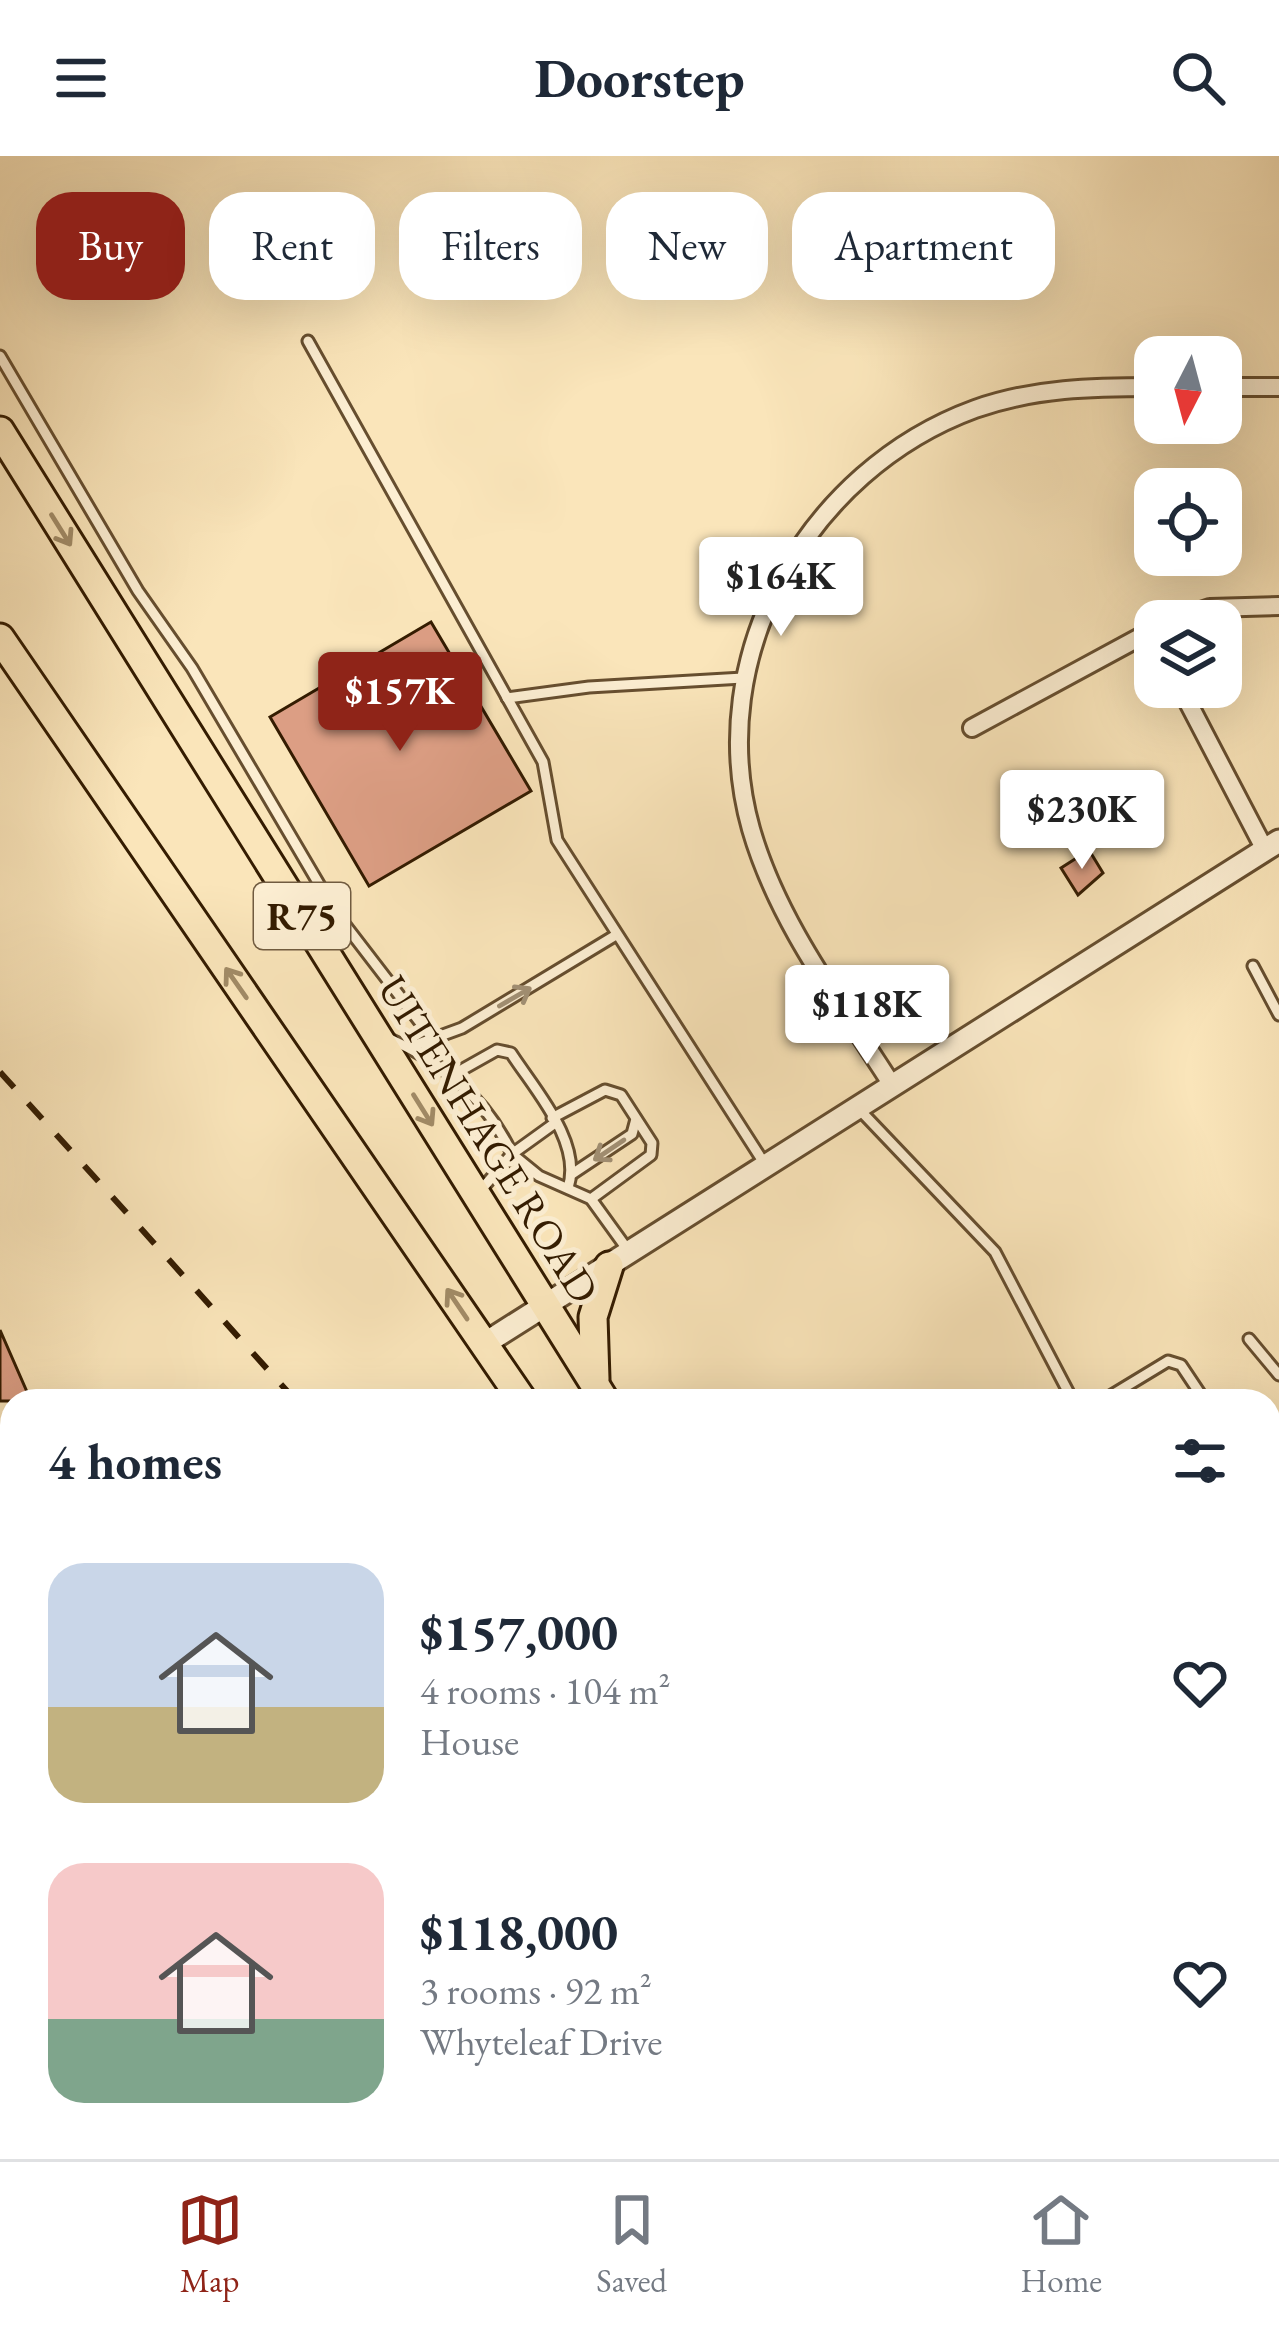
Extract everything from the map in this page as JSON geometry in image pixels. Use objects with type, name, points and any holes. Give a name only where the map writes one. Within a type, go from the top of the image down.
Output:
[{"type":"main road","name":"UITENHAGE ROAD","points":[[0,430],[596,1389]]},
{"type":"main road","name":"R75","points":[[0,638],[515,1389]]},
{"type":"main road","points":[[599,1389],[592,1317],[619,1260]]},
{"type":"street","points":[[892,1085],[783,912],[746,808],[740,757],[743,678],[760,621],[800,546],[844,494],[898,448],[942,423],[1021,395],[1134,387]]},
{"type":"street","points":[[1242,387],[1279,387]]},
{"type":"street","points":[[1242,607],[1279,606]]},
{"type":"street","points":[[972,728],[1134,644]]},
{"type":"street","points":[[484,1344],[1272,844],[1192,708]]},
{"type":"lane","points":[[308,341],[543,762],[557,840],[766,1166]]},
{"type":"lane","points":[[0,356],[137,591],[192,668],[336,913],[432,1038]]},
{"type":"lane","points":[[507,698],[589,687],[743,678]]},
{"type":"lane","points":[[410,1047],[461,1028],[616,935]]},
{"type":"lane","points":[[1253,966],[1279,1015]]},
{"type":"lane","points":[[374,1031],[410,1047],[476,1094],[512,1154],[539,1176],[591,1198],[619,1260]]},
{"type":"lane","points":[[449,1077],[477,1059],[505,1050],[568,1148],[572,1174],[568,1188]]},
{"type":"lane","points":[[476,1196],[512,1154],[554,1120],[605,1090],[622,1095],[652,1143],[651,1155],[591,1198]]},
{"type":"lane","points":[[857,1107],[994,1252],[1066,1389]]},
{"type":"lane","points":[[572,1174],[632,1134],[637,1119]]},
{"type":"lane","points":[[1250,1339],[1264,1363],[1279,1375]]},
{"type":"lane","points":[[1122,1389],[1168,1361],[1181,1365],[1197,1389]]},
{"type":"building","points":[[431,622],[531,791],[369,886],[270,717]]},
{"type":"building","points":[[1089,850],[1103,873],[1078,895],[1061,868]]},
{"type":"building","points":[[0,1330],[26,1389],[0,1389]]},
{"type":"railway","points":[[0,1072],[285,1389]]}]
